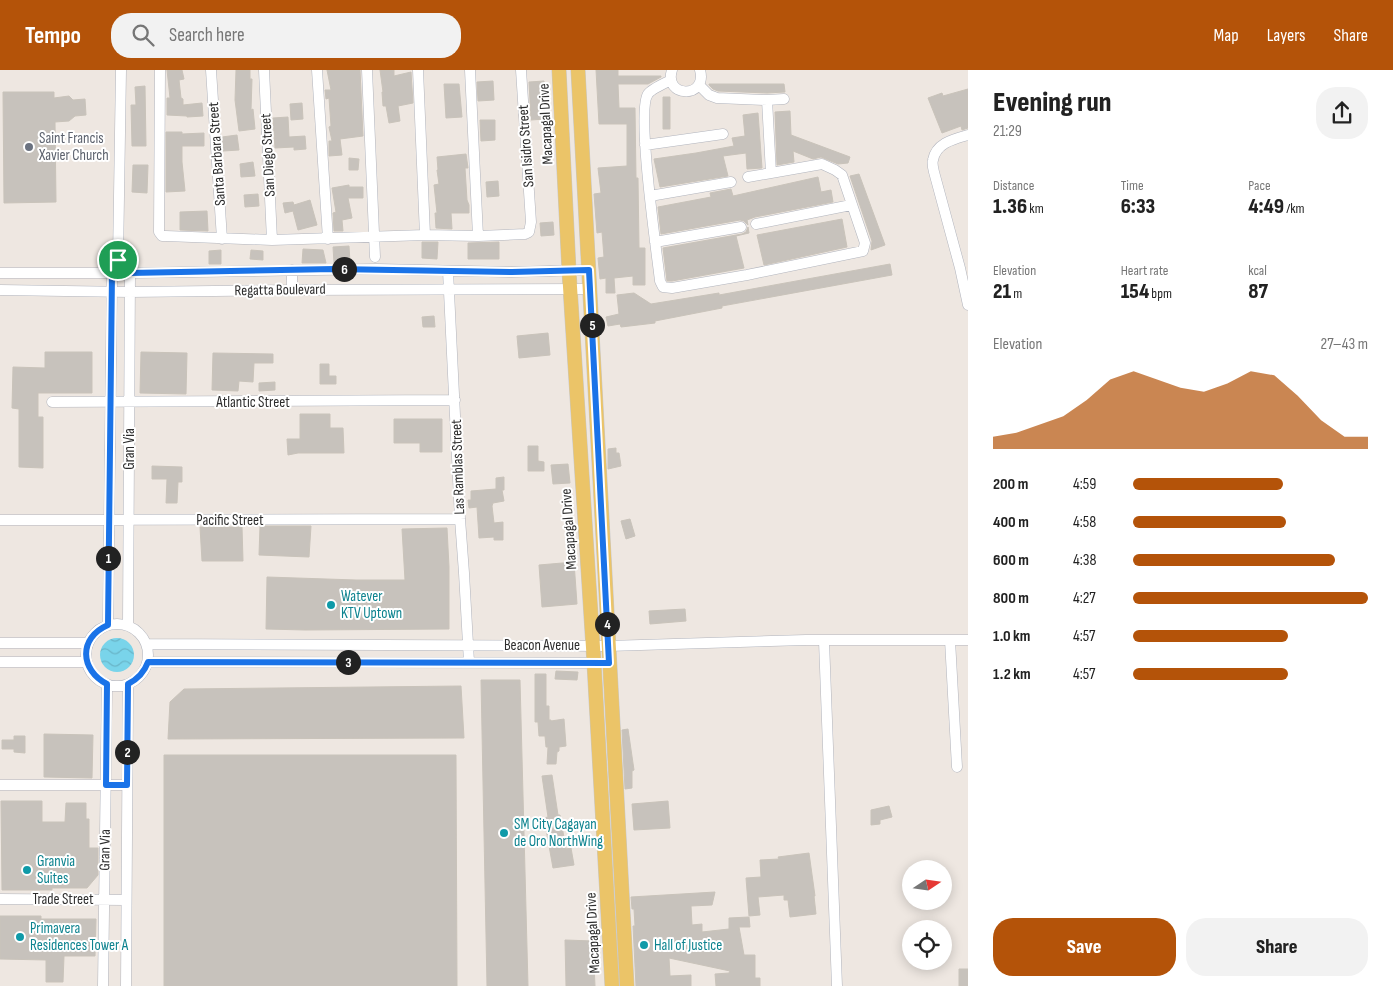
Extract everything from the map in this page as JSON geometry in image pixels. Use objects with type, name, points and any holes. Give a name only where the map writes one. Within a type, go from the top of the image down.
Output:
[{"type":"main road","name":"Macapagal Drive","points":[[560,70],[570,290],[593,646],[612,986]]},
{"type":"main road","name":"Macapagal Drive","points":[[578,70],[627,986]]},
{"type":"street","points":[[112,273],[118,260],[121,70]]},
{"type":"street","points":[[160,70],[159,232],[162,236],[272,240],[425,235],[478,236],[470,70]]},
{"type":"street","name":"Santa Barbara Street","points":[[212,70],[222,239]]},
{"type":"street","name":"San Diego Street","points":[[264,70],[272,240]]},
{"type":"street","points":[[317,70],[328,239]]},
{"type":"street","points":[[366,70],[375,257]]},
{"type":"street","points":[[418,70],[425,235]]},
{"type":"street","name":"San Isidro Street","points":[[478,236],[526,234],[529,232],[531,222],[521,70]]},
{"type":"street","points":[[700,70],[701,79],[695,89],[689,92],[677,90],[673,85],[671,75],[648,94],[645,102],[645,145],[660,282],[663,287],[672,288],[747,275],[863,251],[866,244],[842,175],[822,164],[748,177]]},
{"type":"street","points":[[699,85],[708,95],[717,98],[784,99]]},
{"type":"street","points":[[767,100],[771,173]]},
{"type":"street","points":[[645,145],[723,134]]},
{"type":"street","points":[[968,135],[944,144],[936,152],[932,160],[968,305]]},
{"type":"street","points":[[650,196],[731,182]]},
{"type":"street","points":[[756,224],[851,205]]},
{"type":"street","points":[[655,242],[741,227]]},
{"type":"street","points":[[118,260],[130,273]]},
{"type":"street","name":"Regatta Boulevard","points":[[0,273],[382,269],[448,271],[589,270]]},
{"type":"street","points":[[292,270],[292,290]]},
{"type":"street","name":"Las Ramblas Street","points":[[448,271],[469,662]]},
{"type":"street","name":"Gran Via","points":[[108,625],[112,273]]},
{"type":"street","name":"Gran Via","points":[[128,625],[130,273]]},
{"type":"street","name":"Regatta Boulevard","points":[[0,290],[130,292],[590,290]]},
{"type":"street","name":"Atlantic Street","points":[[52,402],[455,400]]},
{"type":"street","name":"Pacific Street","points":[[0,520],[460,519]]},
{"type":"street","points":[[114,623],[128,625],[139,632],[147,644],[148,662],[141,676],[135,681],[114,686],[107,684],[94,676],[87,662],[86,650],[88,643],[96,632],[108,625],[114,623]]},
{"type":"street","name":"Beacon Avenue","points":[[147,644],[608,646],[806,640],[968,640]]},
{"type":"street","points":[[950,640],[957,767]]},
{"type":"street","points":[[824,641],[837,986]]},
{"type":"street","points":[[0,643],[88,643]]},
{"type":"street","points":[[0,662],[87,662]]},
{"type":"street","name":"Beacon Avenue","points":[[148,662],[609,663]]},
{"type":"street","name":"Gran Via","points":[[103,986],[107,684]]},
{"type":"street","name":"Gran Via","points":[[126,986],[128,684]]},
{"type":"street","points":[[0,785],[127,785]]},
{"type":"street","name":"Trade Street","points":[[0,899],[126,900]]},
{"type":"water","points":[[117,638],[129,643],[134,655],[129,667],[117,672],[105,667],[100,655],[105,643]]},
{"type":"building","points":[[167,70],[182,70],[184,79],[179,80],[183,105],[202,103],[203,116],[167,115],[167,98],[170,98]]},
{"type":"building","points":[[236,70],[250,70],[250,79],[252,79],[251,110],[253,109],[255,129],[239,131],[235,100]]},
{"type":"building","points":[[327,70],[360,70],[363,136],[340,139],[342,155],[329,156],[329,141],[332,141],[329,127],[331,126],[329,98],[326,99],[325,90],[331,90]]},
{"type":"building","points":[[380,70],[394,70],[394,76],[411,72],[413,103],[398,106],[400,121],[389,123],[386,106],[383,106]]},
{"type":"building","points":[[596,70],[618,70],[618,76],[661,76],[648,84],[618,84],[619,108],[635,108],[639,248],[645,248],[645,285],[633,285],[633,276],[614,278],[615,293],[606,293],[606,278],[600,279],[598,258],[604,257],[602,232],[597,233],[594,194],[601,193],[598,168],[627,166],[627,124],[599,124]]},
{"type":"building","points":[[493,81],[494,100],[478,101],[477,82]]},
{"type":"building","points":[[544,81],[545,119],[531,120],[529,82]]},
{"type":"building","points":[[444,84],[459,84],[462,117],[446,118]]},
{"type":"building","points":[[709,84],[784,84],[785,92],[718,91]]},
{"type":"building","points":[[145,86],[146,146],[132,146],[131,105],[136,105],[135,87]]},
{"type":"building","points":[[968,89],[968,128],[962,130],[961,126],[942,133],[928,98],[942,93],[943,96]]},
{"type":"building","name":"Saint Francis Xavier Church","points":[[3,92],[54,92],[54,98],[69,96],[73,100],[85,99],[86,115],[75,116],[69,121],[55,122],[56,202],[4,203]]},
{"type":"building","points":[[663,97],[670,97],[670,129],[663,129]]},
{"type":"building","points":[[302,103],[303,119],[291,120],[290,104]]},
{"type":"building","points":[[790,111],[791,135],[850,157],[848,163],[838,164],[821,157],[813,159],[793,151],[794,162],[777,165],[775,112]]},
{"type":"building","points":[[758,113],[762,168],[747,169],[746,153],[723,156],[728,176],[660,187],[654,159],[734,146],[732,138],[745,136],[743,115]]},
{"type":"building","points":[[288,117],[289,137],[305,136],[306,149],[294,150],[294,147],[275,148],[273,118]]},
{"type":"building","points":[[480,120],[495,120],[495,140],[481,141]]},
{"type":"building","points":[[166,132],[182,132],[182,134],[204,133],[204,146],[182,146],[185,191],[166,192]]},
{"type":"building","points":[[237,135],[239,150],[223,151],[222,137]]},
{"type":"building","points":[[466,154],[468,168],[465,168],[469,213],[451,213],[452,229],[436,228],[435,213],[437,213],[434,185],[439,184],[437,157]]},
{"type":"building","points":[[349,158],[359,159],[358,170],[349,170]]},
{"type":"building","points":[[253,162],[255,176],[241,177],[240,164]]},
{"type":"building","points":[[133,165],[148,165],[147,193],[132,192]]},
{"type":"building","points":[[859,174],[885,245],[871,250],[872,241],[850,176]]},
{"type":"building","points":[[818,177],[821,192],[831,190],[833,202],[755,217],[747,220],[748,225],[740,220],[661,234],[658,207],[711,197],[710,193],[731,189],[733,196]]},
{"type":"building","points":[[498,181],[499,196],[487,197],[486,182]]},
{"type":"building","points":[[349,185],[349,187],[363,187],[363,198],[348,198],[352,218],[342,220],[343,231],[334,231],[333,213],[336,212],[332,188]]},
{"type":"building","points":[[258,194],[259,206],[245,207],[244,195]]},
{"type":"building","points":[[310,200],[317,225],[298,230],[293,211],[285,213],[283,203],[293,202],[294,205]]},
{"type":"building","points":[[207,211],[208,231],[180,230],[180,212]]},
{"type":"building","points":[[842,219],[847,247],[764,265],[757,235]]},
{"type":"building","points":[[553,222],[554,235],[541,236],[540,223]]},
{"type":"building","points":[[748,227],[749,233],[736,236],[744,268],[667,281],[663,248],[742,234],[746,232]]},
{"type":"building","points":[[422,242],[438,242],[437,259],[422,258]]},
{"type":"building","points":[[499,242],[499,259],[468,259],[468,243]]},
{"type":"building","points":[[349,246],[350,262],[334,263],[333,247]]},
{"type":"building","points":[[303,249],[323,250],[326,263],[302,263]]},
{"type":"building","points":[[221,250],[221,264],[209,264],[209,251]]},
{"type":"building","points":[[251,250],[263,251],[263,260],[250,259]]},
{"type":"building","points":[[890,264],[892,275],[722,306],[722,308],[655,321],[655,323],[621,327],[620,324],[608,326],[606,317],[619,314],[617,295],[634,293],[651,304],[719,293],[719,295]]},
{"type":"building","points":[[434,316],[435,327],[423,327],[422,317]]},
{"type":"building","points":[[548,333],[550,355],[519,358],[517,336]]},
{"type":"building","points":[[45,352],[92,352],[92,393],[38,393],[38,417],[43,417],[43,468],[19,467],[19,409],[12,408],[13,367],[45,368]]},
{"type":"building","points":[[141,352],[187,353],[186,394],[140,393]]},
{"type":"building","points":[[213,353],[273,354],[273,363],[254,363],[253,382],[239,381],[238,391],[212,390]]},
{"type":"building","points":[[320,364],[329,364],[329,376],[336,376],[336,384],[320,384]]},
{"type":"building","points":[[275,382],[275,390],[259,391],[259,383]]},
{"type":"building","points":[[300,414],[330,414],[330,428],[343,428],[344,453],[298,453],[288,455],[287,439],[300,439]]},
{"type":"building","points":[[394,419],[442,419],[442,452],[420,452],[420,443],[394,443]]},
{"type":"building","points":[[528,446],[538,446],[538,461],[544,462],[544,471],[528,471]]},
{"type":"building","points":[[616,448],[616,453],[619,453],[621,466],[608,469],[608,449]]},
{"type":"building","points":[[568,464],[570,483],[553,484],[551,465]]},
{"type":"building","points":[[152,466],[182,467],[182,482],[178,482],[177,503],[166,503],[167,479],[152,479]]},
{"type":"building","points":[[504,477],[504,490],[502,490],[504,501],[493,503],[492,506],[494,523],[503,522],[503,540],[494,540],[494,537],[479,538],[477,507],[469,508],[468,500],[471,500],[471,491],[496,489],[496,478]]},
{"type":"building","points":[[630,519],[635,536],[626,539],[621,521]]},
{"type":"building","points":[[260,526],[311,526],[309,557],[259,555]]},
{"type":"building","points":[[200,527],[242,527],[243,561],[202,561]]},
{"type":"building","points":[[447,528],[449,629],[266,629],[267,577],[405,580],[402,529]]},
{"type":"building","points":[[574,562],[577,604],[542,607],[539,565]]},
{"type":"building","points":[[685,609],[686,621],[650,624],[649,611]]},
{"type":"building","points":[[556,671],[578,672],[577,680],[555,679]]},
{"type":"building","points":[[535,674],[546,674],[546,706],[549,706],[549,720],[564,719],[566,746],[559,747],[556,764],[547,764],[548,747],[546,747],[545,736],[539,736],[538,722],[535,722]]},
{"type":"building","name":"SM City Cagayan de Oro NorthWing","points":[[481,680],[520,680],[528,986],[487,986]]},
{"type":"building","points":[[461,686],[464,738],[168,739],[170,702],[184,689]]},
{"type":"building","points":[[628,729],[634,770],[632,771],[632,788],[625,789],[622,730]]},
{"type":"building","points":[[44,734],[93,735],[92,778],[44,777]]},
{"type":"building","points":[[14,736],[25,736],[25,753],[14,752],[14,749],[2,749],[2,740],[14,740]]},
{"type":"building","points":[[164,755],[456,755],[457,986],[164,986]]},
{"type":"building","points":[[552,775],[558,815],[560,815],[566,849],[571,848],[574,865],[553,868],[544,818],[548,817],[542,776]]},
{"type":"building","points":[[1,801],[42,801],[42,822],[65,822],[66,803],[86,803],[86,819],[89,819],[89,848],[98,848],[98,875],[87,888],[2,890]]},
{"type":"building","points":[[668,801],[670,828],[634,830],[632,804]]},
{"type":"building","points":[[889,806],[892,817],[880,820],[880,824],[871,825],[871,810]]},
{"type":"building","points":[[809,853],[816,914],[790,917],[788,900],[784,900],[784,895],[758,897],[760,915],[749,916],[746,878],[761,877],[760,860],[779,859],[778,857]]},
{"type":"building","points":[[715,892],[712,905],[691,906],[692,925],[702,924],[702,932],[729,929],[729,918],[749,917],[750,927],[739,927],[744,955],[755,955],[755,978],[760,978],[760,986],[716,986],[715,974],[729,973],[730,971],[669,958],[670,976],[691,975],[691,986],[636,986],[633,926],[635,926],[631,897]]},
{"type":"building","points":[[0,916],[41,916],[41,919],[96,919],[95,956],[64,956],[63,982],[46,982],[46,960],[0,959]]},
{"type":"building","points":[[565,940],[593,941],[595,986],[566,986]]},
{"type":"building","points":[[959,969],[968,969],[968,986],[959,986]]},
{"type":"place","name":"Saint Francis Xavier Church","points":[[29,147]]},
{"type":"place","name":"Watever KTV Uptown","points":[[331,605]]},
{"type":"place","name":"SM City Cagayan de Oro NorthWing","points":[[504,833]]},
{"type":"place","name":"Granvia Suites","points":[[27,870]]},
{"type":"place","name":"Primavera Residences Tower A","points":[[20,937]]},
{"type":"place","name":"Hall of Justice","points":[[644,945]]},
{"type":"route","points":[[118,260],[130,273],[334,269],[512,272],[589,270],[609,663],[148,662],[141,676],[128,684],[127,785],[106,785],[107,684],[94,676],[87,662],[86,650],[91,637],[101,628],[108,625],[112,273],[118,260]]}]
